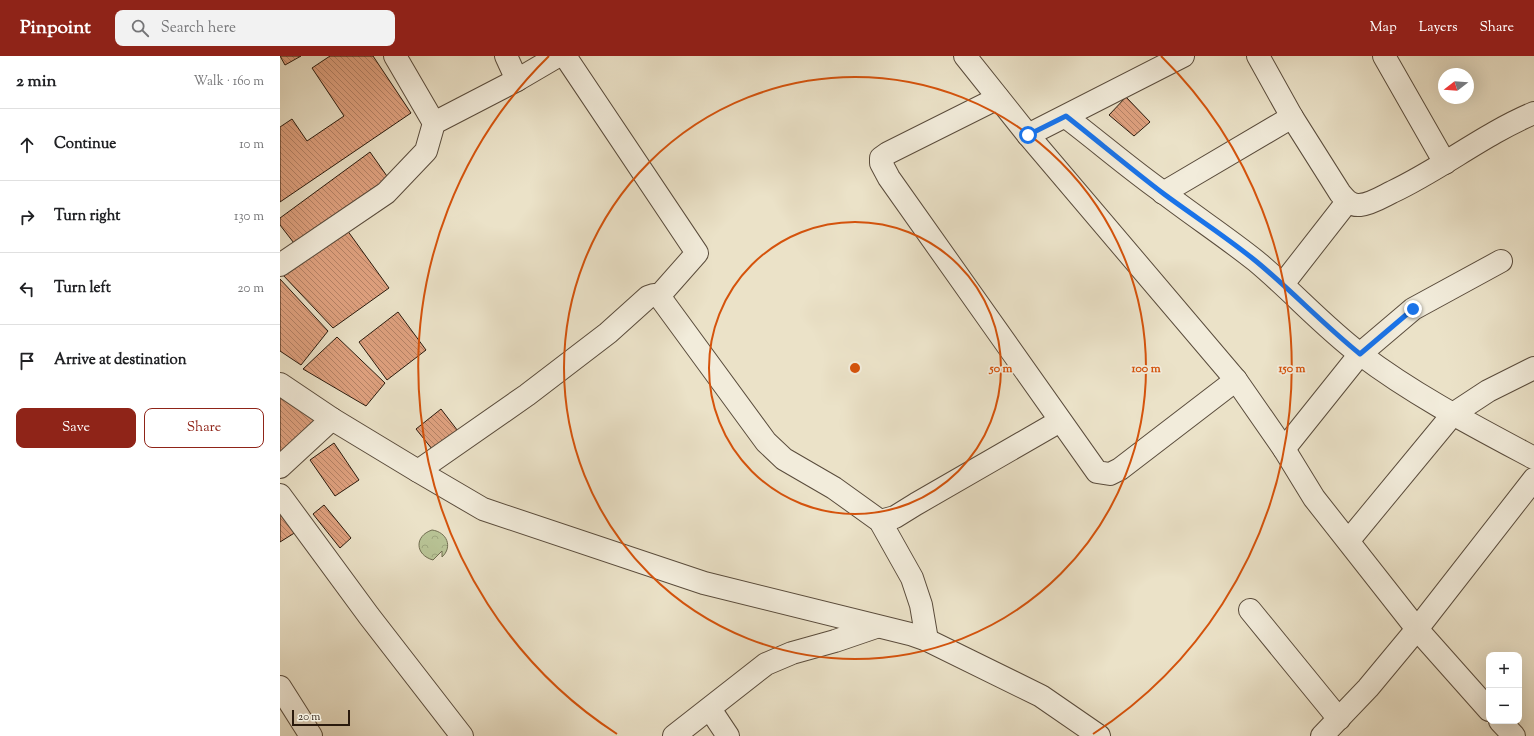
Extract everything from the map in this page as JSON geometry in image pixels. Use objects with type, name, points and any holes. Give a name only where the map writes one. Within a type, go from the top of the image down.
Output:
[{"type":"street","points":[[281,260],[386,193],[426,151],[434,123],[395,56]]},
{"type":"street","points":[[506,56],[517,80]]},
{"type":"street","points":[[434,123],[517,80],[558,56]]},
{"type":"street","points":[[565,56],[697,253],[659,296]]},
{"type":"street","points":[[965,56],[1028,135],[1236,380],[1284,449],[1314,498],[1349,540],[1417,629],[1486,707]]},
{"type":"street","points":[[1028,135],[1183,56]]},
{"type":"street","points":[[1258,56],[1292,117],[1340,194],[1347,202],[1360,205],[1372,202],[1403,187],[1510,123],[1534,113]]},
{"type":"street","points":[[1384,56],[1445,163]]},
{"type":"street","points":[[998,98],[888,153],[881,158],[880,163],[889,178],[1060,421],[1098,472],[1110,474],[1120,469],[1236,380]]},
{"type":"street","points":[[1066,116],[1163,193],[1226,238],[1283,284],[1338,336],[1360,354],[1409,389],[1534,458]]},
{"type":"street","points":[[1163,193],[1292,117]]},
{"type":"street","points":[[1283,284],[1347,202]]},
{"type":"street","points":[[1284,449],[1360,354],[1413,309],[1501,261]]},
{"type":"street","points":[[418,472],[527,395],[608,333],[648,297],[654,295],[659,296],[771,446],[784,459],[834,488],[880,521],[912,578],[921,605],[927,640]]},
{"type":"street","points":[[1349,540],[1453,414],[1488,391],[1534,368]]},
{"type":"street","points":[[280,384],[332,419],[418,472],[483,509],[704,583],[876,627],[910,634],[927,640],[1041,696],[1099,736]]},
{"type":"street","points":[[280,466],[332,419]]},
{"type":"street","points":[[880,521],[895,517],[1060,421]]},
{"type":"street","points":[[1322,736],[1368,688],[1417,629],[1534,479]]},
{"type":"street","points":[[280,495],[369,616],[452,733]]},
{"type":"street","points":[[1250,610],[1339,718]]},
{"type":"street","points":[[674,736],[766,664],[792,652],[835,641],[876,627]]},
{"type":"street","points":[[283,697],[310,736]]},
{"type":"street","points":[[710,709],[728,736]]},
{"type":"street","points":[[1503,724],[1514,736]]},
{"type":"green space","points":[[432,530],[437,531],[445,537],[448,545],[442,557],[442,551],[433,560],[427,558],[423,554],[419,545],[422,537]]},
{"type":"building","points":[[280,56],[301,56],[285,65]]},
{"type":"building","points":[[330,56],[373,56],[411,113],[280,202],[280,127],[292,119],[307,141],[344,116],[312,68]]},
{"type":"building","points":[[1126,97],[1150,122],[1134,136],[1109,115]]},
{"type":"building","points":[[370,152],[389,179],[297,247],[280,225],[280,218]]},
{"type":"building","points":[[347,230],[389,288],[333,328],[282,274]]},
{"type":"building","points":[[280,279],[328,331],[301,365],[280,351]]},
{"type":"building","points":[[398,312],[426,350],[387,380],[359,342]]},
{"type":"building","points":[[337,337],[385,383],[366,406],[303,369]]},
{"type":"building","points":[[280,395],[320,420],[280,454]]},
{"type":"building","points":[[441,409],[461,435],[436,454],[416,429]]},
{"type":"building","points":[[334,443],[359,480],[335,496],[310,460]]},
{"type":"building","points":[[324,505],[351,538],[340,548],[313,514]]},
{"type":"building","points":[[280,506],[296,532],[280,542]]},
{"type":"route","points":[[1028,135],[1066,116],[1163,193],[1257,262],[1297,296],[1338,336],[1360,354],[1413,309]]}]
